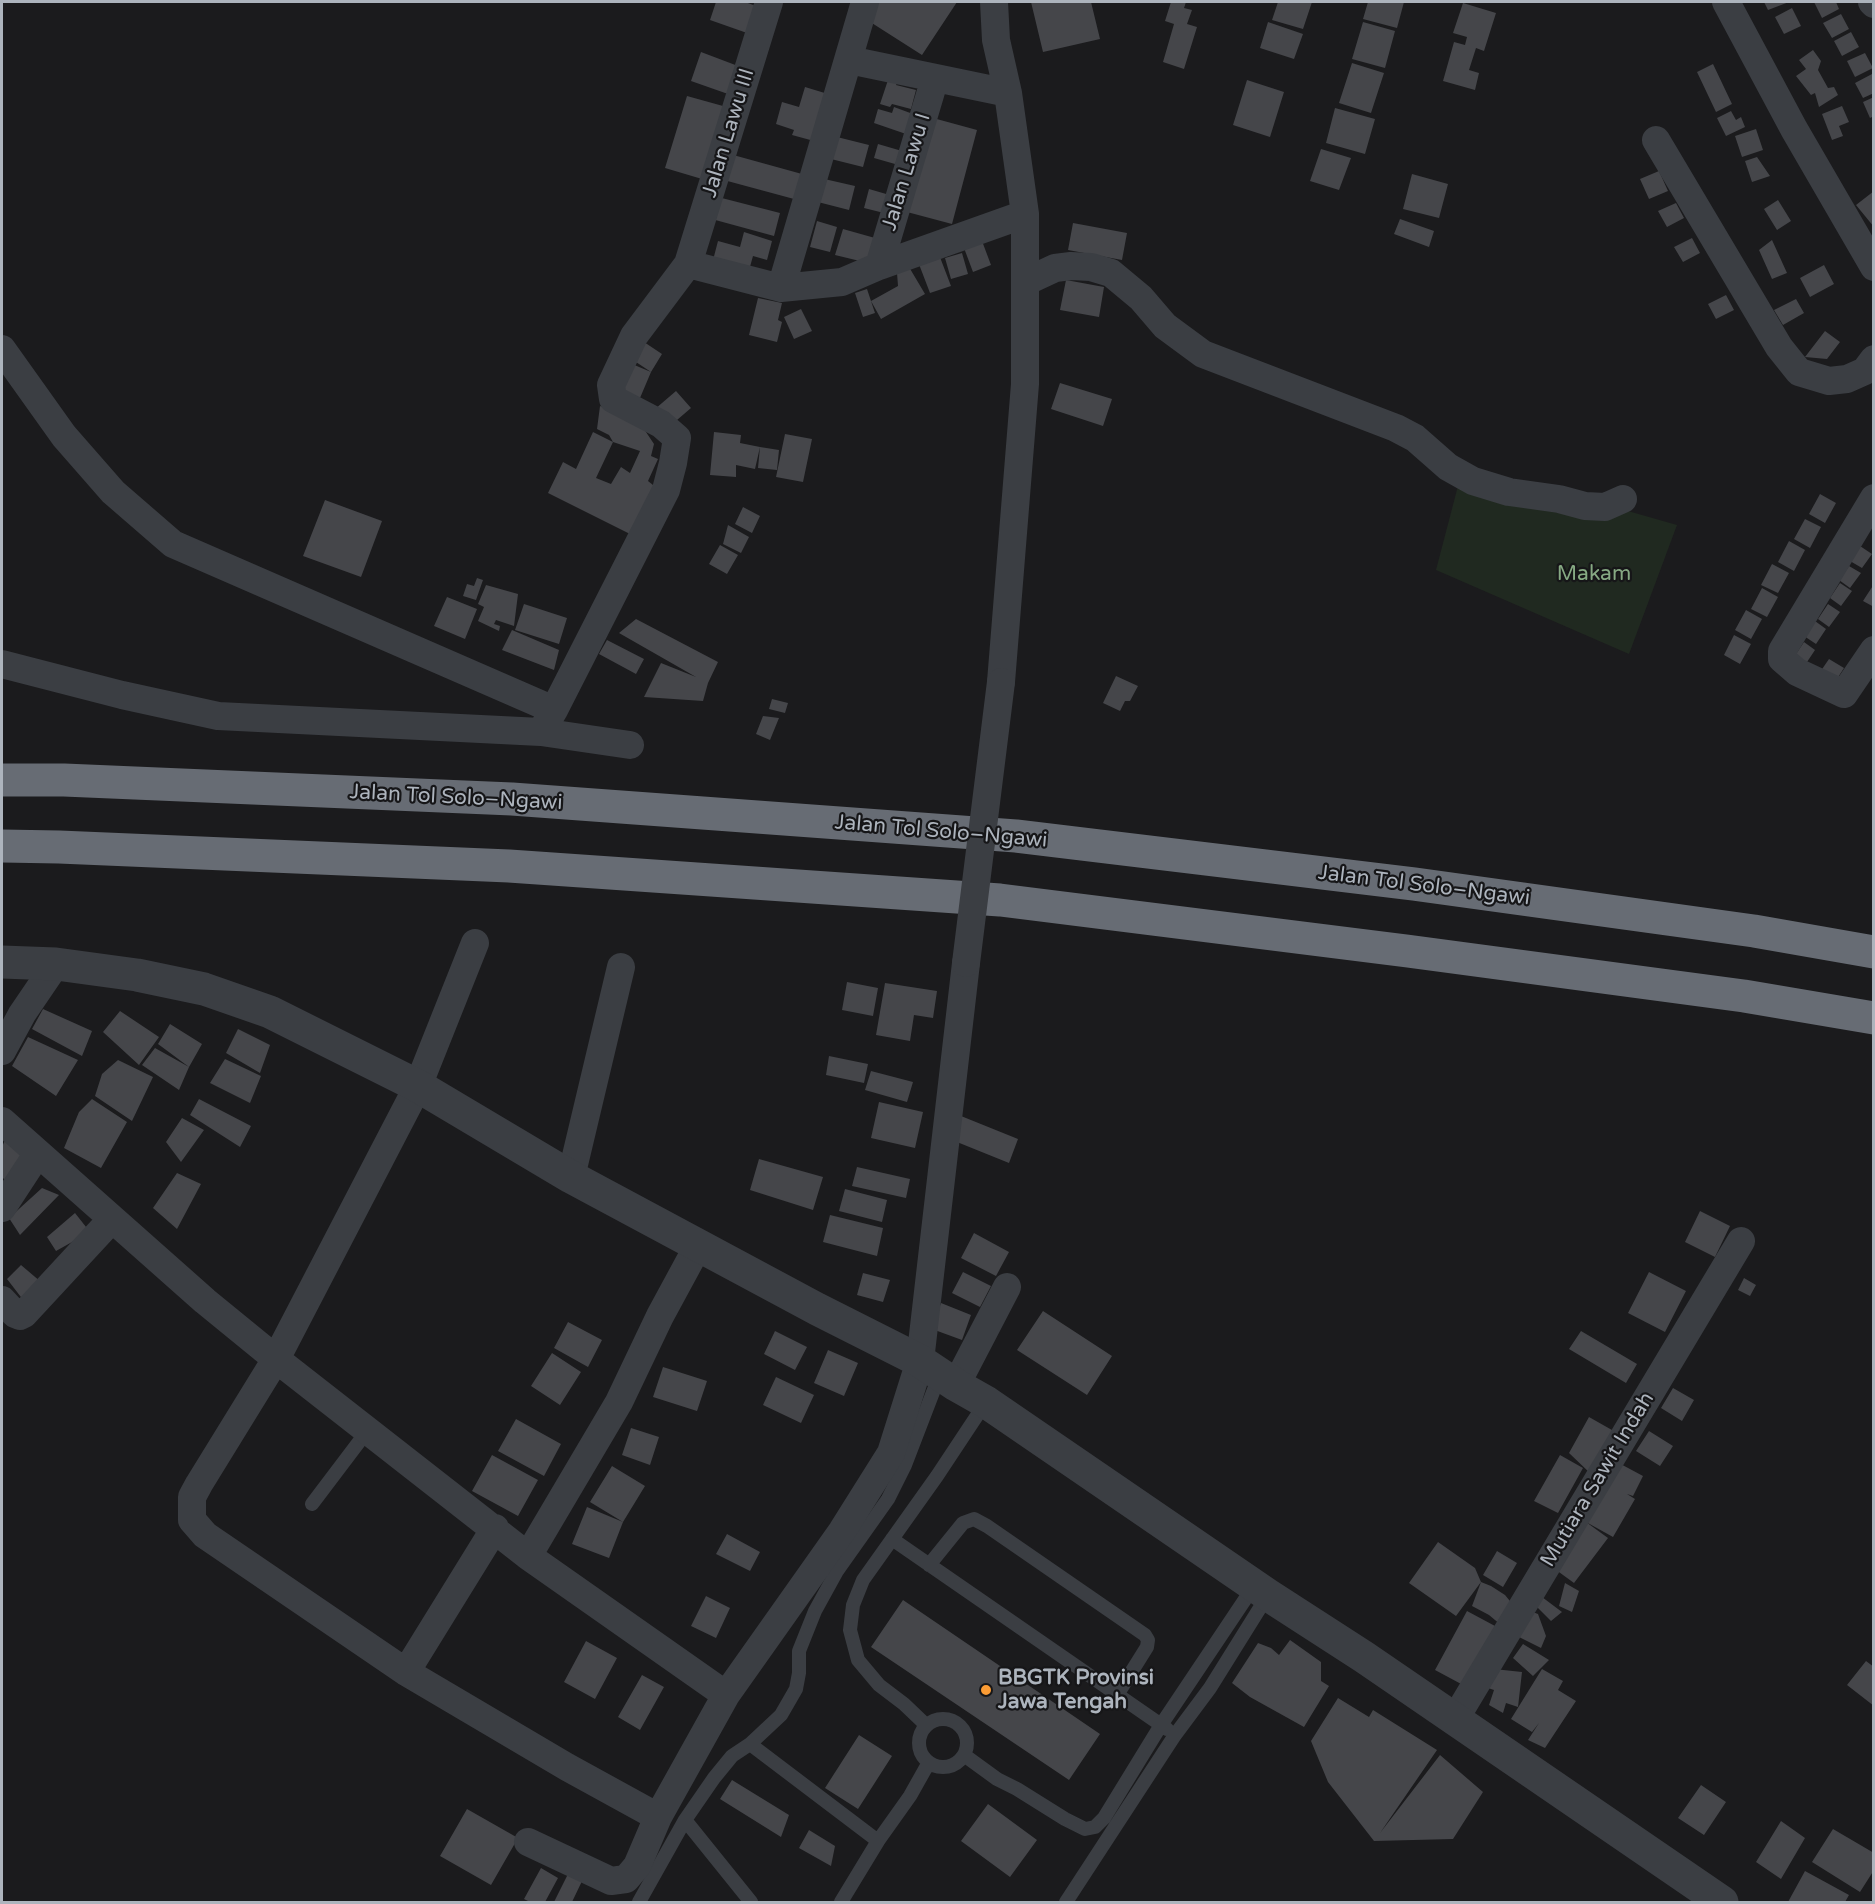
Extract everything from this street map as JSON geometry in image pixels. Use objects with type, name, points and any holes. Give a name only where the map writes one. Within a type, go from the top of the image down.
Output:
[{"type":"highway","name":"Jalan Tol Solo–Ngawi","points":[[2,780],[512,799],[1016,836],[1414,884],[1754,931],[1874,952]]},
{"type":"highway","points":[[2,846],[509,866],[1000,900],[1744,996],[1874,1018]]},
{"type":"street","name":"Jalan Lawu III","points":[[547,721],[666,490],[674,463],[677,438],[661,424],[613,399],[611,385],[634,336],[688,264],[769,2]]},
{"type":"street","points":[[781,288],[865,2]]},
{"type":"street","points":[[939,1373],[966,963],[1001,682],[1025,384],[1025,213],[1008,93],[996,40],[993,2]]},
{"type":"street","points":[[1726,2],[1794,129],[1874,267]]},
{"type":"street","points":[[849,60],[1008,93]]},
{"type":"street","name":"Jalan Lawu I","points":[[879,266],[935,78]]},
{"type":"street","points":[[1656,140],[1779,347],[1799,372],[1829,381],[1847,379],[1865,371],[1874,359]]},
{"type":"street","points":[[688,264],[781,288],[842,282],[879,266],[1025,213]]},
{"type":"street","points":[[1025,282],[1054,268],[1071,266],[1091,267],[1111,273],[1141,298],[1165,326],[1203,354],[1396,428],[1415,438],[1448,467],[1473,481],[1509,492],[1559,499],[1585,506],[1605,507],[1623,499]]},
{"type":"street","points":[[2,349],[64,436],[113,492],[173,544],[547,721],[630,745]]},
{"type":"street","points":[[1874,498],[1788,639],[1782,651],[1782,659],[1803,675],[1844,694],[1874,650]]},
{"type":"street","points":[[2,664],[122,695],[218,716],[547,721]]},
{"type":"street","points":[[475,943],[417,1086],[276,1359],[192,1497],[192,1520],[205,1535],[406,1672],[567,1767],[671,1819]]},
{"type":"street","points":[[2,962],[56,964],[136,975],[204,989],[270,1012],[417,1086],[571,1177],[939,1373],[986,1402],[1261,1591],[1364,1657],[1722,1902]]},
{"type":"street","points":[[2,1051],[22,1014],[56,964]]},
{"type":"street","points":[[571,1177],[621,968]]},
{"type":"street","points":[[2,1121],[205,1301],[276,1359],[528,1556],[726,1695]]},
{"type":"street","points":[[2,1208],[38,1153]]},
{"type":"street","points":[[2,1300],[15,1314],[20,1316],[24,1314],[112,1219]]},
{"type":"street","name":"Mutiara Sawit Indah","points":[[1455,1719],[1741,1241]]},
{"type":"street","points":[[528,1556],[619,1402],[660,1316],[699,1244]]},
{"type":"street","points":[[528,1842],[611,1881],[626,1879],[671,1819],[726,1695],[842,1531],[939,1373],[1007,1287]]},
{"type":"street","points":[[406,1672],[495,1528]]},
{"type":"lane","points":[[639,1902],[671,1819],[732,1756],[750,1744],[782,1715],[796,1689],[799,1651],[814,1611],[837,1571],[888,1499],[905,1465],[939,1373]]},
{"type":"lane","points":[[926,1725],[879,1685],[858,1660],[850,1630],[853,1605],[863,1580],[986,1402]]},
{"type":"lane","points":[[312,1504],[368,1430]]},
{"type":"lane","points":[[929,1565],[963,1523],[974,1519],[1145,1635],[1148,1640],[1147,1647],[1117,1695]]},
{"type":"lane","points":[[892,1539],[1175,1735]]},
{"type":"lane","points":[[964,1755],[998,1779],[1085,1829],[1095,1827],[1104,1818],[1161,1725],[1261,1591]]},
{"type":"lane","points":[[1066,1902],[1175,1735],[1210,1688],[1261,1591]]},
{"type":"lane","points":[[938,1719],[951,1720],[962,1729],[967,1741],[964,1755],[956,1764],[943,1767],[928,1764],[921,1754],[918,1739],[926,1725],[938,1719]]},
{"type":"lane","points":[[750,1744],[878,1841]]},
{"type":"lane","points":[[841,1902],[878,1841],[910,1796],[928,1764]]},
{"type":"lane","points":[[671,1819],[750,1902]]},
{"type":"green space","name":"Makam","points":[[1459,482],[1628,511],[1677,525],[1629,654],[1436,570]]},
{"type":"building","points":[[716,2],[745,2],[756,6],[747,33],[710,20]]},
{"type":"building","points":[[874,2],[957,2],[922,55],[864,18]]},
{"type":"building","points":[[1031,2],[1091,2],[1100,39],[1043,52]]},
{"type":"building","points":[[1171,2],[1186,2],[1184,8],[1192,10],[1187,24],[1197,27],[1184,69],[1163,62],[1174,24],[1165,21]]},
{"type":"building","points":[[1278,2],[1312,2],[1303,29],[1272,20]]},
{"type":"building","points":[[1368,2],[1404,2],[1397,28],[1363,19]]},
{"type":"building","points":[[1764,2],[1789,2],[1768,10]]},
{"type":"building","points":[[1814,2],[1836,2],[1839,9],[1822,18]]},
{"type":"building","points":[[1463,3],[1496,13],[1484,51],[1476,48],[1469,70],[1479,73],[1475,90],[1443,81],[1454,42],[1465,45],[1467,37],[1453,33]]},
{"type":"building","points":[[1792,8],[1801,26],[1784,34],[1775,17]]},
{"type":"building","points":[[1841,14],[1849,29],[1832,38],[1823,23]]},
{"type":"building","points":[[1268,22],[1303,34],[1294,59],[1260,48]]},
{"type":"building","points":[[1363,22],[1395,31],[1385,68],[1352,59]]},
{"type":"building","points":[[1851,32],[1859,47],[1842,56],[1834,41]]},
{"type":"building","points":[[1813,50],[1821,61],[1818,70],[1828,88],[1834,87],[1838,95],[1819,107],[1815,93],[1811,95],[1796,76],[1806,69],[1799,60]]},
{"type":"building","points":[[701,52],[738,66],[728,94],[691,81]]},
{"type":"building","points":[[1865,53],[1873,68],[1855,77],[1847,61]]},
{"type":"building","points":[[1352,63],[1384,73],[1371,113],[1339,103]]},
{"type":"building","points":[[1713,64],[1732,104],[1716,112],[1697,72]]},
{"type":"building","points":[[1872,74],[1874,93],[1863,98],[1855,83]]},
{"type":"building","points":[[888,80],[897,83],[896,85],[916,90],[911,109],[892,104],[890,107],[880,104]]},
{"type":"building","points":[[1247,80],[1284,92],[1270,137],[1233,125]]},
{"type":"building","points":[[805,87],[828,94],[814,141],[792,135],[794,130],[776,124],[782,102],[799,107]]},
{"type":"building","points":[[687,96],[723,106],[702,179],[665,168]]},
{"type":"building","points":[[1874,97],[1874,116],[1870,118],[1863,102]]},
{"type":"building","points":[[1842,106],[1849,122],[1839,126],[1843,136],[1832,140],[1822,114]]},
{"type":"building","points":[[894,107],[913,114],[906,134],[874,123],[878,109],[892,113]]},
{"type":"building","points":[[1335,108],[1375,119],[1365,154],[1326,143]]},
{"type":"building","points":[[1731,111],[1736,120],[1741,117],[1745,127],[1726,136],[1717,118]]},
{"type":"building","points":[[933,118],[977,130],[952,224],[907,212]]},
{"type":"building","points":[[1756,129],[1763,150],[1742,157],[1735,136]]},
{"type":"building","points":[[833,136],[869,145],[863,167],[827,158]]},
{"type":"building","points":[[878,144],[902,151],[895,164],[874,158]]},
{"type":"building","points":[[1321,149],[1351,158],[1339,190],[1310,181]]},
{"type":"building","points":[[726,153],[802,174],[794,199],[720,179]]},
{"type":"building","points":[[1757,157],[1770,176],[1752,182],[1745,161]]},
{"type":"building","points":[[1659,171],[1668,191],[1649,199],[1640,179]]},
{"type":"building","points":[[1412,174],[1448,184],[1439,218],[1403,209]]},
{"type":"building","points":[[820,178],[855,186],[849,210],[814,201]]},
{"type":"building","points":[[869,189],[893,196],[888,214],[864,208]]},
{"type":"building","points":[[1874,191],[1874,227],[1856,205]]},
{"type":"building","points":[[714,196],[780,213],[774,236],[708,218]]},
{"type":"building","points":[[1778,200],[1791,221],[1777,230],[1764,209]]},
{"type":"building","points":[[1676,203],[1684,218],[1667,227],[1658,211]]},
{"type":"building","points":[[1400,219],[1434,231],[1429,247],[1394,234]]},
{"type":"building","points":[[817,221],[837,227],[830,252],[810,247]]},
{"type":"building","points":[[1073,223],[1127,233],[1122,260],[1068,250]]},
{"type":"building","points":[[843,229],[875,238],[868,263],[835,255]]},
{"type":"building","points":[[744,232],[772,241],[767,260],[753,256],[748,274],[712,264],[718,241],[740,247]]},
{"type":"building","points":[[1692,238],[1700,253],[1683,262],[1674,247]]},
{"type":"building","points":[[1772,240],[1787,273],[1772,279],[1759,250]]},
{"type":"building","points":[[982,241],[991,265],[973,272],[964,248]]},
{"type":"building","points":[[938,252],[951,286],[930,293],[917,259]]},
{"type":"building","points":[[962,253],[968,274],[951,279],[945,258]]},
{"type":"building","points":[[1824,265],[1834,284],[1810,297],[1800,278]]},
{"type":"building","points":[[909,267],[925,294],[881,319],[871,301],[898,286],[897,273]]},
{"type":"building","points":[[1066,280],[1104,287],[1099,317],[1060,310]]},
{"type":"building","points":[[867,289],[875,313],[863,317],[855,293]]},
{"type":"building","points":[[1726,295],[1734,310],[1716,319],[1708,304]]},
{"type":"building","points":[[758,298],[782,303],[778,320],[782,322],[777,342],[749,335]]},
{"type":"building","points":[[1796,299],[1804,313],[1783,325],[1774,310]]},
{"type":"building","points":[[801,309],[812,331],[794,339],[784,317]]},
{"type":"building","points":[[1825,331],[1840,342],[1827,359],[1805,357]]},
{"type":"building","points":[[644,342],[662,354],[651,372],[633,360]]},
{"type":"building","points":[[632,364],[651,372],[640,398],[621,389]]},
{"type":"building","points":[[1060,383],[1112,399],[1103,426],[1051,409]]},
{"type":"building","points":[[676,391],[691,408],[670,426],[655,409]]},
{"type":"building","points":[[600,406],[638,420],[654,444],[651,456],[658,459],[648,481],[658,489],[632,535],[548,493],[563,462],[576,469],[593,432],[613,442],[609,435],[597,429]],"holes":[[[613,442],[640,451],[630,473],[621,467],[611,484],[596,478]]]},
{"type":"building","points":[[714,432],[741,435],[740,443],[760,447],[755,469],[736,465],[736,477],[710,475]]},
{"type":"building","points":[[785,434],[812,439],[803,482],[776,477]]},
{"type":"building","points":[[760,447],[779,450],[777,470],[758,468]]},
{"type":"building","points":[[1820,494],[1836,503],[1825,523],[1809,514]]},
{"type":"building","points":[[325,500],[382,521],[361,577],[303,556]]},
{"type":"building","points":[[743,507],[760,516],[752,533],[735,524]]},
{"type":"building","points":[[1805,519],[1821,527],[1810,548],[1794,539]]},
{"type":"building","points":[[728,525],[749,537],[741,553],[723,544]]},
{"type":"building","points":[[1789,541],[1805,550],[1794,571],[1778,562]]},
{"type":"building","points":[[720,545],[738,555],[727,574],[709,564]]},
{"type":"building","points":[[1860,546],[1872,554],[1862,568],[1850,561]]},
{"type":"building","points":[[1772,564],[1789,573],[1778,593],[1761,585]]},
{"type":"building","points":[[1849,566],[1861,573],[1850,588],[1839,580]]},
{"type":"building","points":[[477,578],[483,580],[476,600],[463,596],[467,584],[474,586]]},
{"type":"building","points":[[1840,583],[1852,591],[1841,606],[1830,598]]},
{"type":"building","points":[[1874,584],[1874,607],[1863,601]]},
{"type":"building","points":[[486,585],[518,594],[514,626],[496,620],[494,624],[500,626],[499,631],[478,621],[484,607],[478,604]]},
{"type":"building","points":[[1762,588],[1778,597],[1767,617],[1751,609]]},
{"type":"building","points":[[447,597],[477,609],[465,639],[434,626]]},
{"type":"building","points":[[524,604],[567,618],[559,644],[515,630]]},
{"type":"building","points":[[1828,604],[1840,612],[1829,627],[1818,619]]},
{"type":"building","points":[[1746,610],[1762,619],[1751,639],[1735,630]]},
{"type":"building","points":[[636,619],[718,662],[703,701],[644,697],[661,663],[696,677],[619,633]]},
{"type":"building","points":[[1815,621],[1826,629],[1816,644],[1804,636]]},
{"type":"building","points":[[512,630],[559,650],[554,670],[502,650]]},
{"type":"building","points":[[1734,635],[1751,644],[1740,664],[1724,655]]},
{"type":"building","points":[[607,640],[644,659],[636,674],[599,654]]},
{"type":"building","points":[[1804,642],[1815,650],[1805,665],[1794,657]]},
{"type":"building","points":[[1829,659],[1844,668],[1833,685],[1818,675]]},
{"type":"building","points":[[1116,676],[1138,686],[1130,701],[1125,701],[1120,711],[1103,703]]},
{"type":"building","points":[[772,699],[788,703],[785,713],[769,709]]},
{"type":"building","points":[[763,716],[779,718],[770,740],[756,734]]},
{"type":"building","points":[[847,982],[878,988],[873,1016],[842,1010]]},
{"type":"building","points":[[885,983],[937,991],[933,1018],[914,1015],[910,1041],[876,1035]]},
{"type":"building","points":[[43,1009],[92,1031],[82,1056],[32,1029]]},
{"type":"building","points":[[120,1011],[159,1037],[139,1065],[103,1032]]},
{"type":"building","points":[[170,1024],[202,1044],[189,1067],[158,1044]]},
{"type":"building","points":[[238,1029],[270,1045],[260,1073],[226,1053]]},
{"type":"building","points":[[28,1037],[78,1060],[56,1096],[12,1066]]},
{"type":"building","points":[[155,1048],[189,1067],[179,1090],[142,1065]]},
{"type":"building","points":[[829,1056],[868,1064],[864,1083],[826,1075]]},
{"type":"building","points":[[225,1059],[261,1076],[250,1103],[210,1083]]},
{"type":"building","points":[[118,1060],[153,1077],[132,1121],[95,1096],[102,1074]]},
{"type":"building","points":[[871,1071],[913,1082],[907,1102],[865,1090]]},
{"type":"building","points":[[92,1099],[127,1122],[101,1168],[64,1148],[79,1112]]},
{"type":"building","points":[[199,1099],[251,1126],[240,1147],[190,1115]]},
{"type":"building","points":[[879,1102],[923,1112],[915,1148],[871,1138]]},
{"type":"building","points":[[961,1116],[1018,1139],[1009,1163],[952,1140]]},
{"type":"building","points":[[182,1118],[204,1130],[181,1162],[166,1142]]},
{"type":"building","points":[[5,1140],[23,1156],[8,1183],[2,1177],[2,1147]]},
{"type":"building","points":[[759,1159],[823,1177],[813,1210],[750,1190]]},
{"type":"building","points":[[857,1167],[910,1179],[906,1198],[852,1186]]},
{"type":"building","points":[[177,1173],[201,1184],[177,1229],[153,1208]]},
{"type":"building","points":[[42,1188],[59,1195],[20,1235],[9,1218]]},
{"type":"building","points":[[845,1189],[887,1200],[882,1222],[839,1211]]},
{"type":"building","points":[[1700,1211],[1730,1226],[1715,1257],[1685,1242]]},
{"type":"building","points":[[75,1213],[90,1232],[56,1251],[47,1237]]},
{"type":"building","points":[[830,1215],[883,1228],[877,1256],[823,1242]]},
{"type":"building","points":[[974,1233],[1009,1252],[996,1276],[961,1258]]},
{"type":"building","points":[[21,1265],[41,1282],[24,1301],[7,1279]]},
{"type":"building","points":[[963,1272],[991,1286],[980,1307],[952,1293]]},
{"type":"building","points":[[1649,1272],[1686,1291],[1665,1332],[1628,1313]]},
{"type":"building","points":[[863,1273],[890,1280],[883,1302],[857,1295]]},
{"type":"building","points":[[1744,1278],[1756,1285],[1750,1296],[1738,1290]]},
{"type":"building","points":[[941,1303],[971,1315],[962,1340],[932,1329]]},
{"type":"building","points":[[1043,1311],[1112,1356],[1087,1395],[1017,1350]]},
{"type":"building","points":[[568,1322],[602,1340],[588,1367],[554,1348]]},
{"type":"building","points":[[775,1331],[807,1347],[795,1370],[764,1354]]},
{"type":"building","points":[[1581,1331],[1637,1364],[1626,1383],[1569,1349]]},
{"type":"building","points":[[828,1350],[858,1363],[844,1396],[814,1383]]},
{"type":"building","points":[[552,1353],[581,1372],[560,1405],[531,1386]]},
{"type":"building","points":[[663,1367],[707,1381],[697,1411],[653,1397]]},
{"type":"building","points":[[776,1377],[814,1395],[801,1423],[763,1405]]},
{"type":"building","points":[[1673,1388],[1694,1400],[1682,1421],[1661,1408]]},
{"type":"building","points":[[1589,1417],[1619,1434],[1591,1474],[1569,1453]]},
{"type":"building","points":[[516,1419],[561,1444],[544,1476],[498,1451]]},
{"type":"building","points":[[631,1428],[659,1437],[650,1465],[622,1455]]},
{"type":"building","points":[[1649,1431],[1673,1446],[1660,1466],[1636,1451]]},
{"type":"building","points":[[492,1455],[538,1480],[518,1516],[472,1491]]},
{"type":"building","points":[[1560,1455],[1583,1468],[1558,1513],[1534,1501]]},
{"type":"building","points":[[1615,1461],[1643,1476],[1633,1496],[1627,1494],[1635,1499],[1613,1537],[1586,1522]]},
{"type":"building","points":[[612,1466],[645,1486],[623,1522],[590,1502]]},
{"type":"building","points":[[587,1507],[623,1522],[609,1558],[572,1544]]},
{"type":"building","points":[[1586,1522],[1608,1538],[1574,1583],[1552,1567]]},
{"type":"building","points":[[727,1534],[760,1552],[750,1571],[716,1554]]},
{"type":"building","points":[[1438,1542],[1475,1568],[1481,1582],[1456,1616],[1409,1583]]},
{"type":"building","points":[[1497,1551],[1517,1563],[1503,1587],[1483,1575]]},
{"type":"building","points":[[1481,1582],[1505,1595],[1514,1606],[1501,1625],[1472,1606]]},
{"type":"building","points":[[1565,1583],[1579,1591],[1572,1612],[1559,1606]]},
{"type":"building","points":[[1538,1594],[1562,1612],[1551,1621],[1534,1604]]},
{"type":"building","points":[[706,1596],[730,1608],[716,1638],[691,1626]]},
{"type":"building","name":"BBGTK Provinsi Jawa Tengah","points":[[903,1600],[1100,1734],[1069,1780],[871,1647]]},
{"type":"building","points":[[1467,1611],[1495,1626],[1463,1685],[1435,1670]]},
{"type":"building","points":[[1530,1611],[1538,1614],[1546,1636],[1541,1648],[1517,1636]]},
{"type":"building","points":[[1290,1640],[1321,1662],[1321,1681],[1329,1686],[1304,1727],[1250,1697],[1232,1683],[1258,1643],[1271,1648],[1279,1655]]},
{"type":"building","points":[[586,1641],[617,1658],[595,1699],[564,1682]]},
{"type":"building","points":[[1523,1644],[1549,1660],[1533,1676],[1513,1658]]},
{"type":"building","points":[[1866,1661],[1874,1667],[1874,1706],[1847,1685]]},
{"type":"building","points":[[1494,1669],[1522,1672],[1518,1707],[1506,1703],[1503,1713],[1489,1705],[1494,1690],[1485,1687]]},
{"type":"building","points":[[1542,1669],[1563,1681],[1558,1690],[1576,1701],[1545,1748],[1528,1740],[1539,1723],[1532,1732],[1511,1719]]},
{"type":"building","points":[[642,1675],[664,1687],[640,1730],[618,1717]]},
{"type":"building","points":[[1338,1698],[1369,1717],[1373,1710],[1437,1750],[1380,1833],[1440,1755],[1483,1792],[1453,1839],[1374,1841],[1328,1782],[1311,1741]]},
{"type":"building","points":[[859,1735],[892,1756],[858,1809],[825,1788]]},
{"type":"building","points":[[732,1780],[789,1815],[781,1837],[720,1799]]},
{"type":"building","points":[[1701,1785],[1726,1802],[1704,1835],[1678,1818]]},
{"type":"building","points":[[988,1804],[1037,1840],[1010,1877],[961,1841]]},
{"type":"building","points":[[467,1809],[518,1838],[491,1885],[440,1856]]},
{"type":"building","points":[[1781,1821],[1805,1838],[1781,1879],[1756,1862]]},
{"type":"building","points":[[1833,1829],[1874,1853],[1874,1870],[1860,1892],[1812,1862]]},
{"type":"building","points":[[809,1830],[835,1846],[831,1866],[799,1848]]},
{"type":"building","points":[[541,1868],[558,1878],[545,1902],[530,1902],[524,1899]]},
{"type":"building","points":[[1805,1871],[1849,1895],[1845,1902],[1788,1902]]},
{"type":"building","points":[[569,1872],[583,1879],[572,1902],[554,1902]]},
{"type":"place","name":"BBGTK Provinsi Jawa Tengah","points":[[986,1690]]}]
